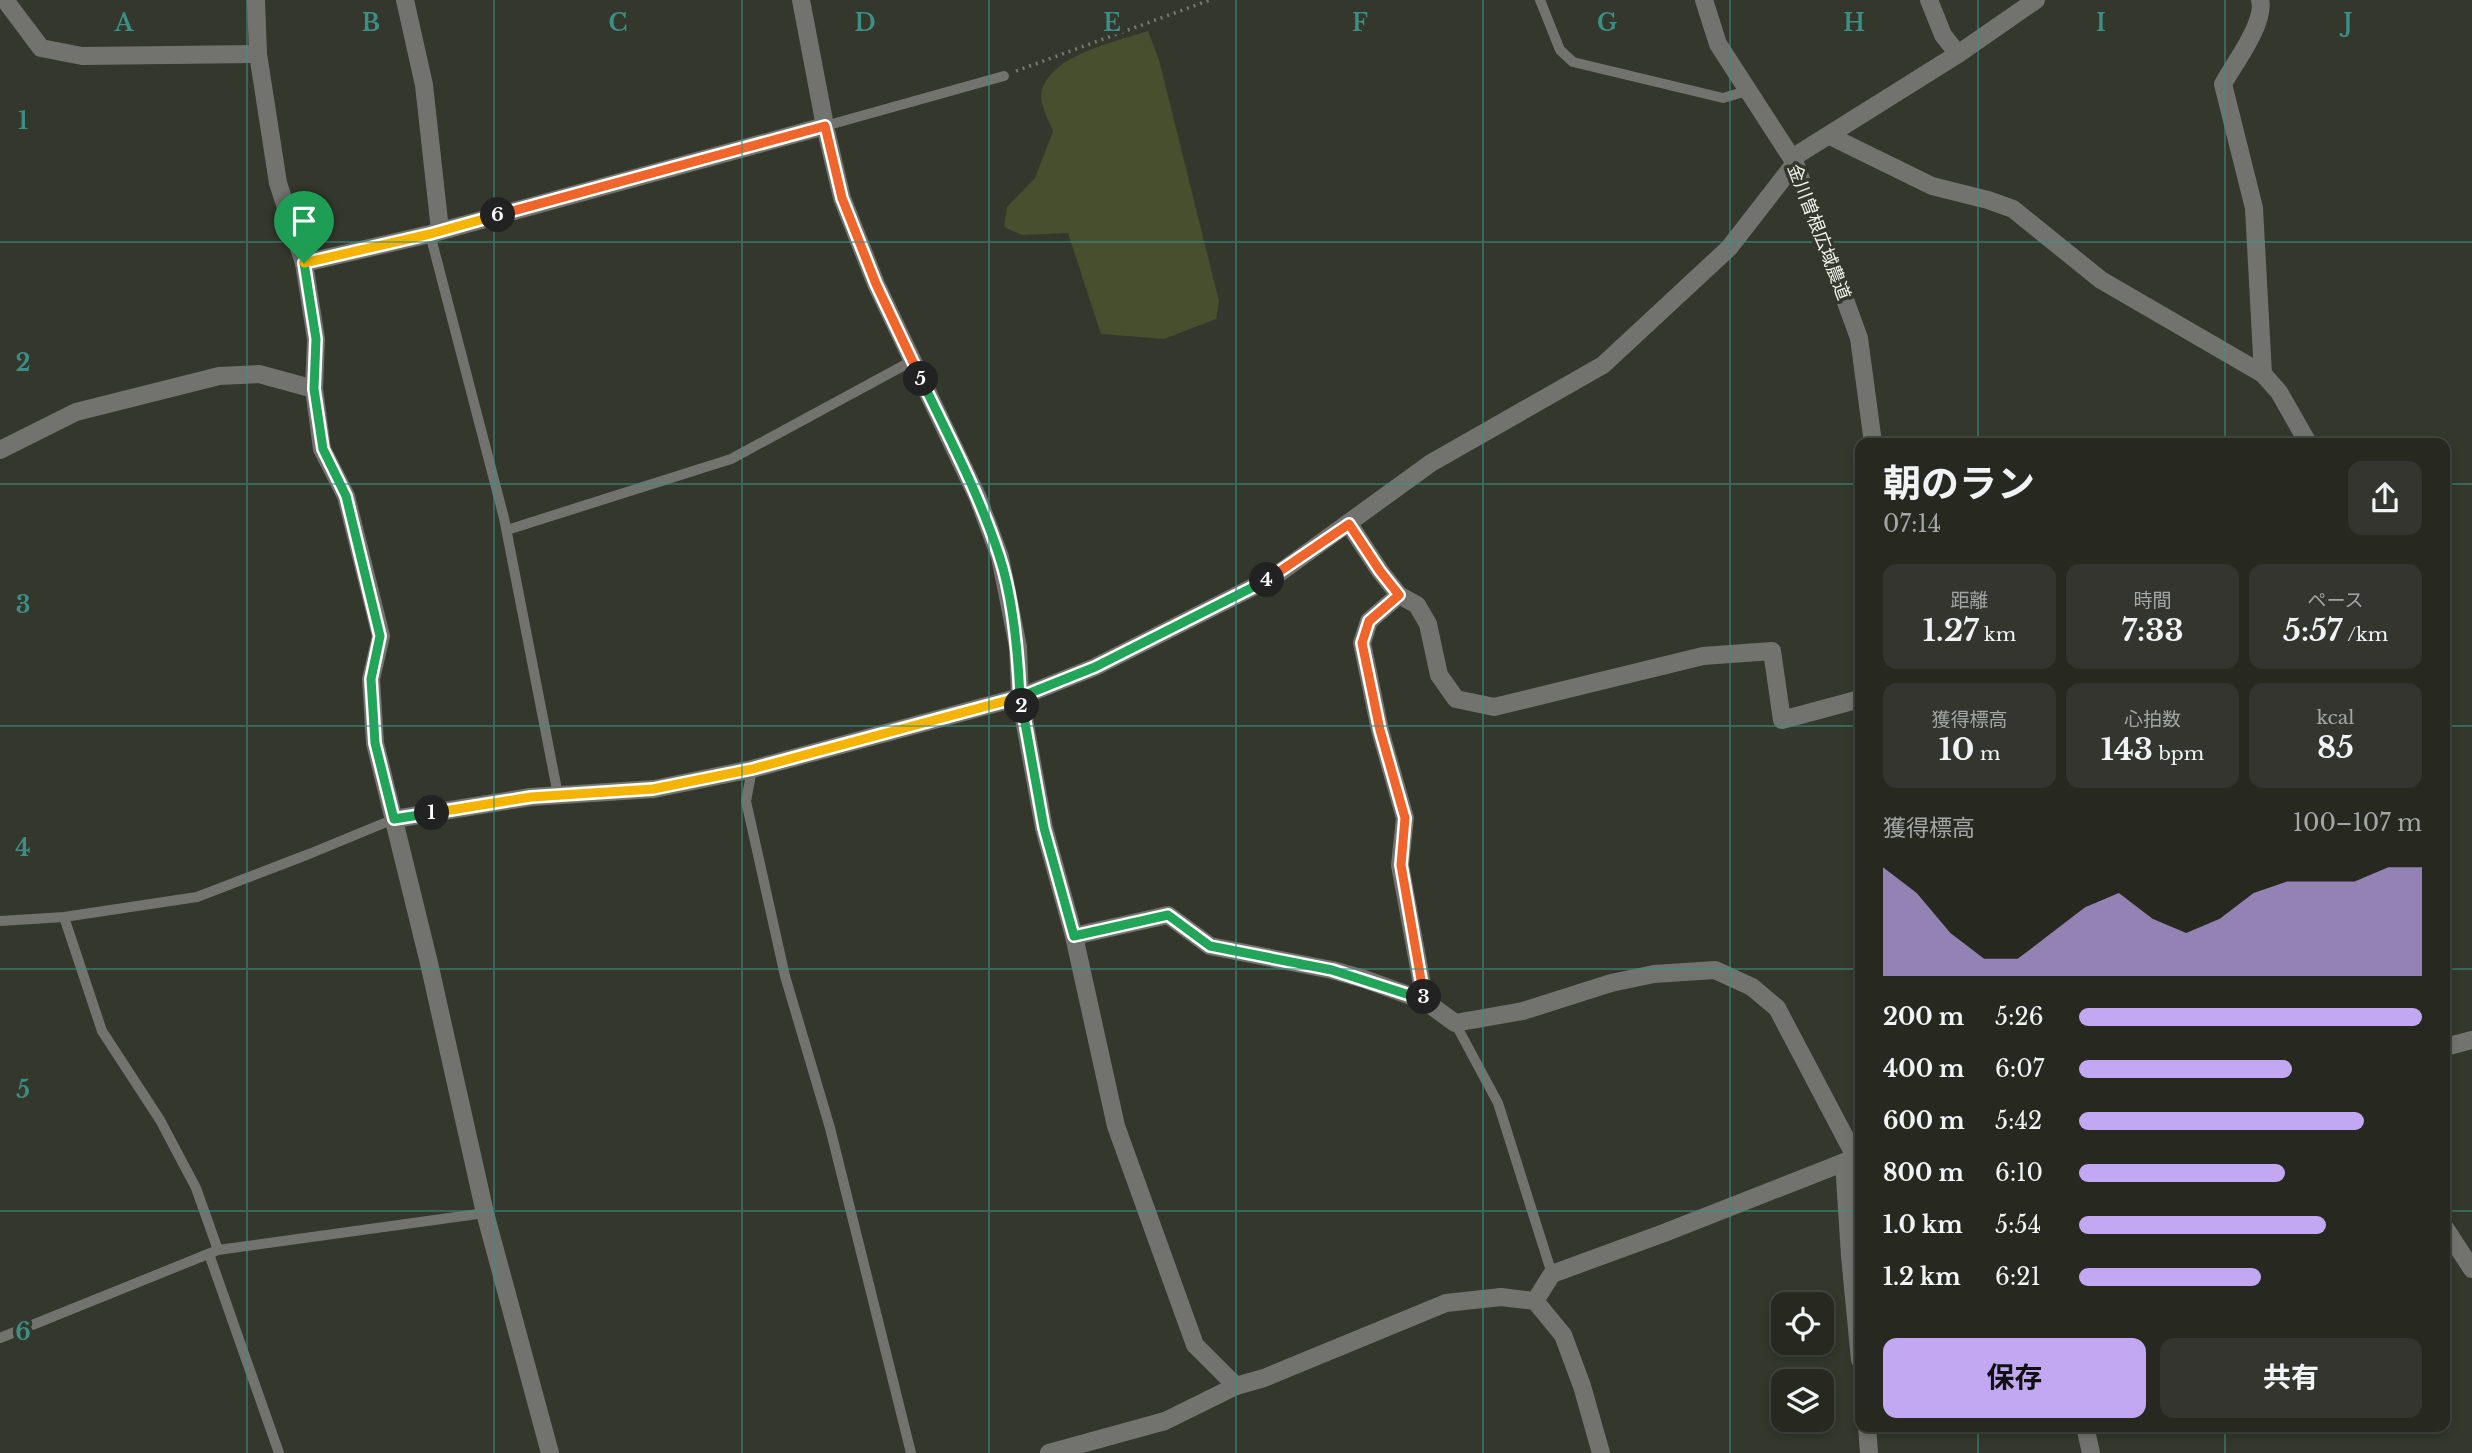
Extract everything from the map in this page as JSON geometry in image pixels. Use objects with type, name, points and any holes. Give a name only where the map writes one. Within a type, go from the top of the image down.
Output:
[{"type":"street","points":[[5,0],[41,48],[55,51],[82,56],[258,54]]},
{"type":"street","points":[[257,0],[258,54],[278,183],[304,263],[316,339],[314,389],[323,449],[346,496],[380,636],[371,679],[375,743],[429,963],[485,1213],[550,1453]]},
{"type":"street","points":[[405,0],[424,86],[435,232]]},
{"type":"street","points":[[801,0],[842,198],[876,284],[978,498],[1000,557],[1018,647],[1020,697],[1044,828],[1074,936],[1116,1126],[1195,1345],[1236,1386]]},
{"type":"street","name":"金川曽根広域農道","points":[[1703,0],[1718,44],[1793,160],[1859,338],[1872,438]]},
{"type":"street","points":[[1929,0],[1943,35],[1958,54]]},
{"type":"street","points":[[394,819],[531,797],[653,789],[752,769],[1020,697],[1095,667],[1275,576],[1432,463],[1603,365],[1729,248],[1793,160],[1958,54],[2036,0]]},
{"type":"street","points":[[2260,0],[2258,23],[2223,84],[2254,208],[2263,374]]},
{"type":"street","points":[[304,263],[435,232],[825,126]]},
{"type":"street","points":[[1830,136],[1932,186],[2013,209],[2101,280],[2263,374],[2279,392],[2305,438]]},
{"type":"street","points":[[0,450],[76,412],[219,376],[259,374],[314,389]]},
{"type":"street","points":[[1349,524],[1399,595],[1417,605],[1428,624],[1439,675],[1456,699],[1493,707],[1703,656],[1772,651],[1782,720],[1855,700]]},
{"type":"street","points":[[1399,595],[1369,621],[1362,643],[1380,730],[1405,818],[1401,865],[1425,1000]]},
{"type":"street","points":[[1074,936],[1168,915],[1210,946],[1332,970],[1425,1000],[1455,1023],[1523,1012],[1611,984],[1654,974],[1715,970],[1752,987],[1777,1008],[1853,1159],[1850,1256],[1855,1308]]},
{"type":"street","points":[[2450,1046],[2472,1040]]},
{"type":"street","points":[[1535,1301],[1552,1274],[1853,1159]]},
{"type":"street","points":[[2450,1236],[2472,1269]]},
{"type":"street","points":[[1049,1453],[1165,1421],[1236,1386],[1264,1378],[1447,1303],[1501,1297],[1535,1301],[1563,1335],[1582,1386],[1601,1453]]},
{"type":"street","points":[[1867,1432],[1869,1453]]},
{"type":"street","points":[[2086,1432],[2091,1453]]},
{"type":"lane","points":[[1540,0],[1560,50],[1573,62],[1723,98],[1747,91]]},
{"type":"lane","points":[[825,126],[1004,76]]},
{"type":"lane","points":[[435,232],[507,530],[558,795]]},
{"type":"lane","points":[[507,530],[731,460],[912,361]]},
{"type":"lane","points":[[752,769],[746,801],[785,976],[830,1128],[911,1453]]},
{"type":"lane","points":[[0,921],[64,917],[197,897],[394,819]]},
{"type":"lane","points":[[64,917],[102,1031],[160,1119],[197,1188],[214,1252],[279,1453]]},
{"type":"lane","points":[[1455,1023],[1498,1103],[1552,1274]]},
{"type":"lane","points":[[0,1338],[214,1252],[485,1213]]},
{"type":"path","points":[[1004,76],[1210,0]]},
{"type":"green space","points":[[1148,31],[1159,60],[1219,301],[1216,319],[1164,339],[1101,334],[1068,233],[1022,235],[1004,227],[1007,207],[1035,178],[1053,131],[1041,99],[1046,81],[1069,60],[1085,52]]},
{"type":"route","points":[[304,263],[316,339],[314,389],[323,449],[346,496],[380,636],[371,679],[375,743],[394,819],[531,797],[653,789],[752,769],[1020,697],[1044,828],[1074,936],[1168,915],[1210,946],[1332,970],[1425,1000],[1401,865],[1405,818],[1380,730],[1362,643],[1369,621],[1399,595],[1349,524],[1275,576],[1095,667],[1020,697],[1018,647],[1000,557],[978,498],[876,284],[842,198],[825,126],[430,234],[304,263]]}]
